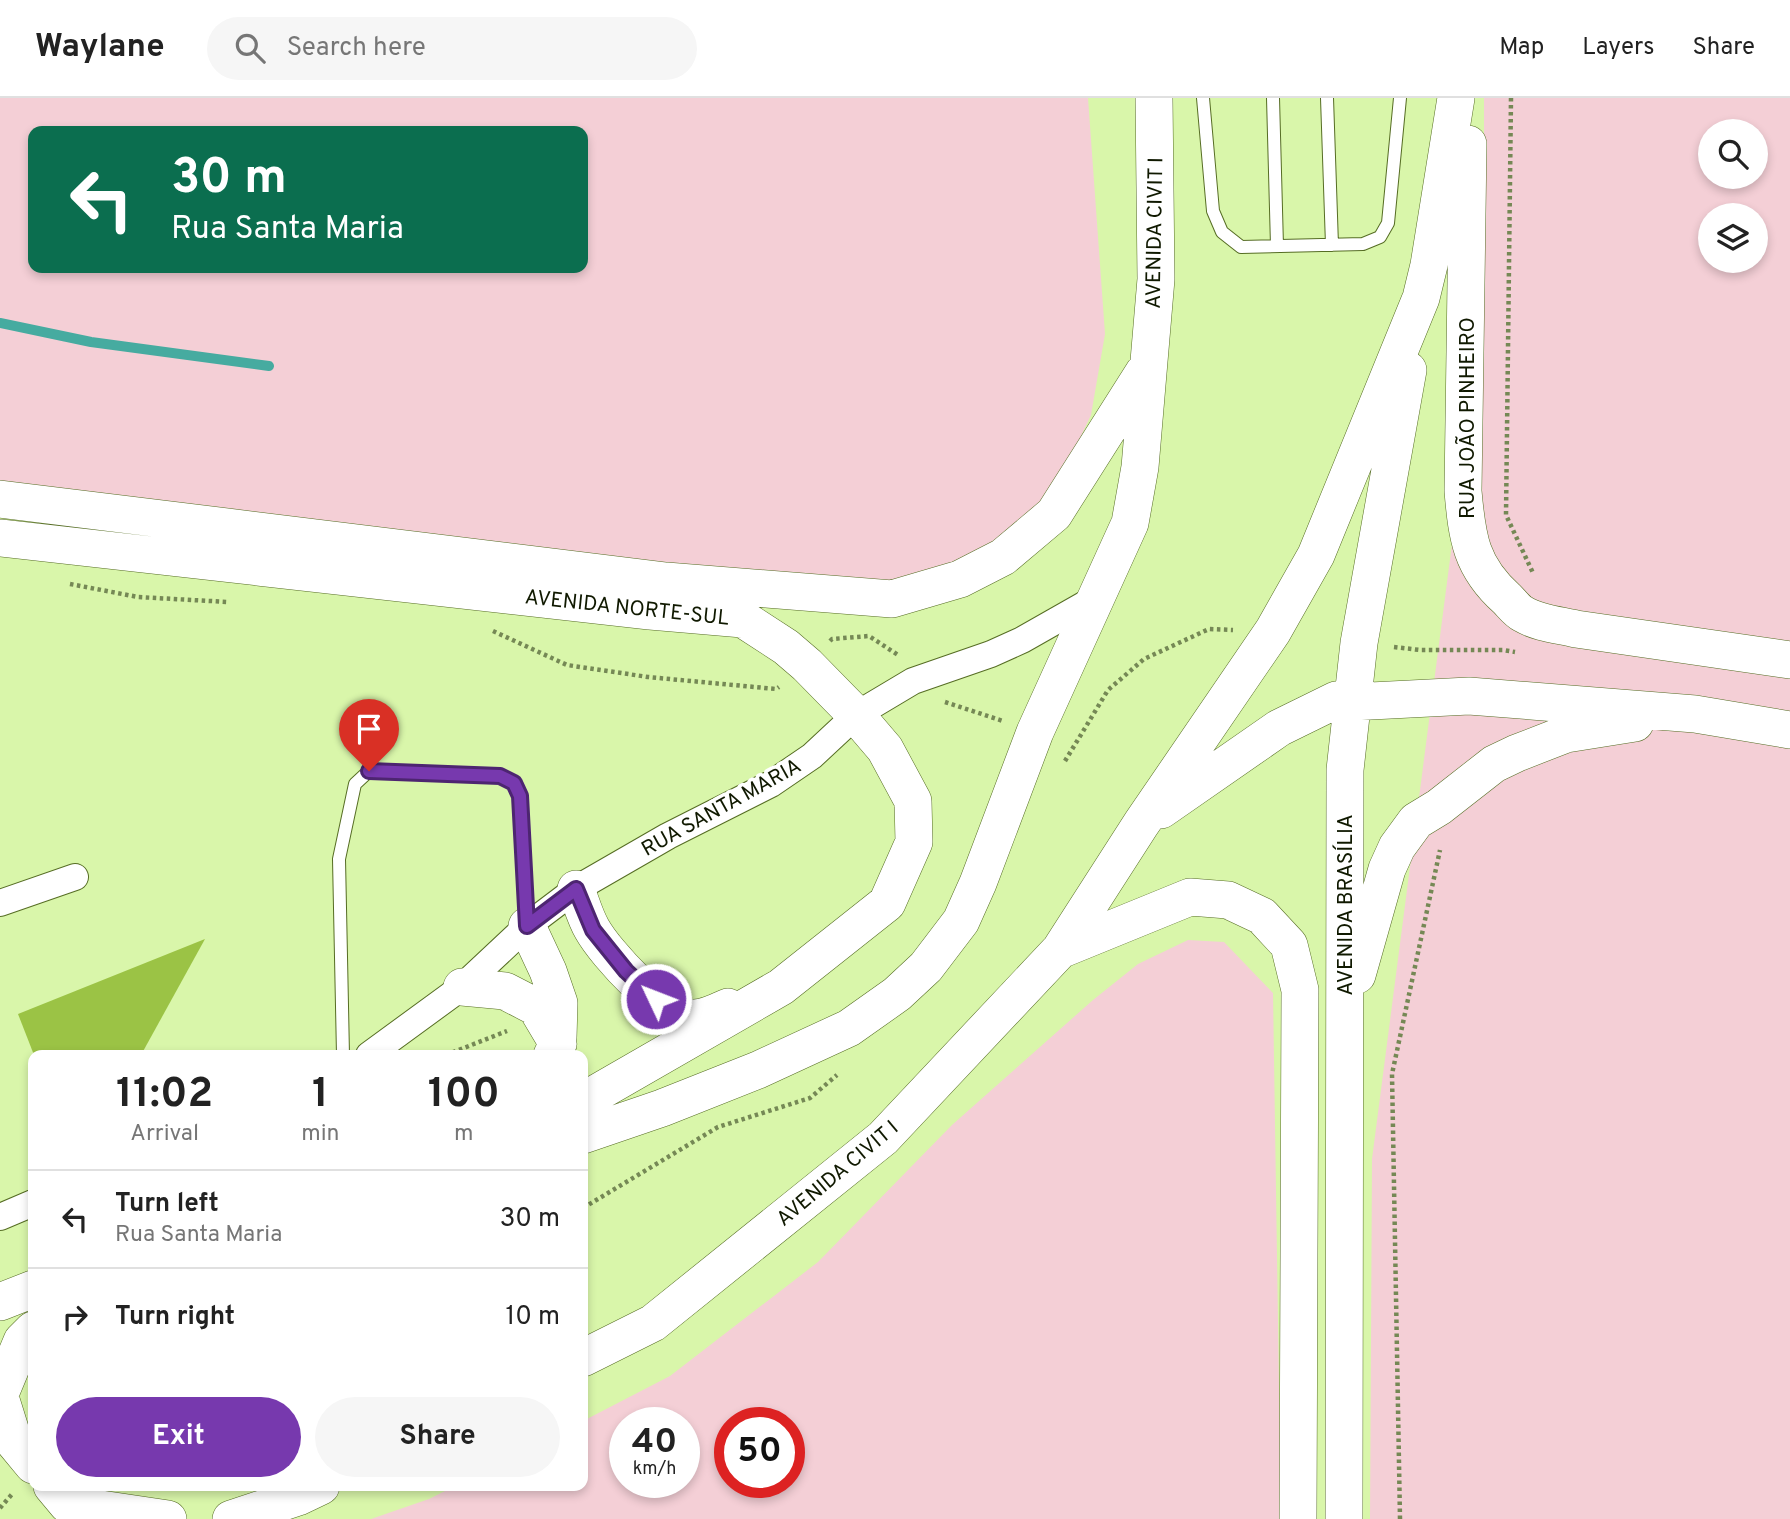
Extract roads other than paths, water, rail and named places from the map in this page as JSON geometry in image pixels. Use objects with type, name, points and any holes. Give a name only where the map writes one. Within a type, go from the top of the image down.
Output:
[{"type":"main road","name":"AVENIDA CIVIT I","points":[[588,1133],[758,1070],[849,1028],[897,993],[926,967],[961,921],[1035,732],[1130,523],[1140,467],[1156,279],[1154,98]]},
{"type":"main road","points":[[1060,950],[1141,824],[1273,631],[1316,555],[1421,298],[1429,265],[1456,98]]},
{"type":"main road","name":"RUA JOÃO PINHEIRO","points":[[1469,98],[1463,491],[1465,519],[1481,573],[1522,614],[1542,620],[1576,629],[1790,660]]},
{"type":"main road","name":"AVENIDA BRASÍLIA","points":[[1344,1519],[1345,770],[1350,702],[1359,643],[1421,298]]},
{"type":"main road","name":"AVENIDA NORTE-SUL","points":[[0,499],[666,581],[892,599],[960,579],[1003,557],[1054,514],[1147,368]]},
{"type":"main road","name":"AVENIDA NORTE-SUL","points":[[0,538],[636,610],[743,619],[807,664],[885,749],[913,801],[914,842],[887,904],[781,987],[588,1098]]},
{"type":"main road","points":[[1141,824],[1279,728],[1336,700],[1350,702],[1469,696],[1695,714],[1790,730]]},
{"type":"main road","points":[[1346,1013],[1387,869],[1397,847],[1416,821],[1439,807],[1494,764],[1566,734],[1695,714]]},
{"type":"main road","points":[[576,889],[593,930],[626,971],[674,1014],[693,1018],[713,1014],[781,987]]},
{"type":"main road","points":[[1060,950],[1190,897],[1228,900],[1262,916],[1289,944],[1300,990],[1298,1519]]},
{"type":"main road","points":[[527,926],[548,971],[559,1003],[555,1049]]},
{"type":"main road","name":"AVENIDA CIVIT I","points":[[588,1356],[653,1323],[883,1138],[1060,950]]},
{"type":"main road","points":[[462,987],[505,991],[536,1007],[555,1049]]},
{"type":"main road","points":[[0,1302],[28,1291]]},
{"type":"main road","points":[[28,1334],[22,1341],[0,1395],[14,1442],[28,1459]]},
{"type":"main road","points":[[55,1491],[67,1504],[168,1519]]},
{"type":"main road","points":[[231,1519],[311,1491]]},
{"type":"street","name":"RUA SANTA MARIA","points":[[376,1050],[462,987],[527,926],[576,889],[668,836],[771,784],[813,756],[856,715],[913,681],[1023,640],[1096,598]]},
{"type":"street","points":[[0,903],[75,877]]},
{"type":"street","points":[[0,1217],[28,1205]]},
{"type":"lane","points":[[1203,98],[1213,211],[1222,232],[1241,247],[1363,244],[1380,237],[1388,223],[1400,98]]},
{"type":"lane","points":[[1273,98],[1277,246]]},
{"type":"lane","points":[[1327,98],[1332,245]]},
{"type":"lane","points":[[343,1050],[339,859],[355,784],[369,771],[500,776],[514,783],[520,796],[527,926]]},
{"type":"waterway","points":[[0,323],[91,342],[269,366]]}]
